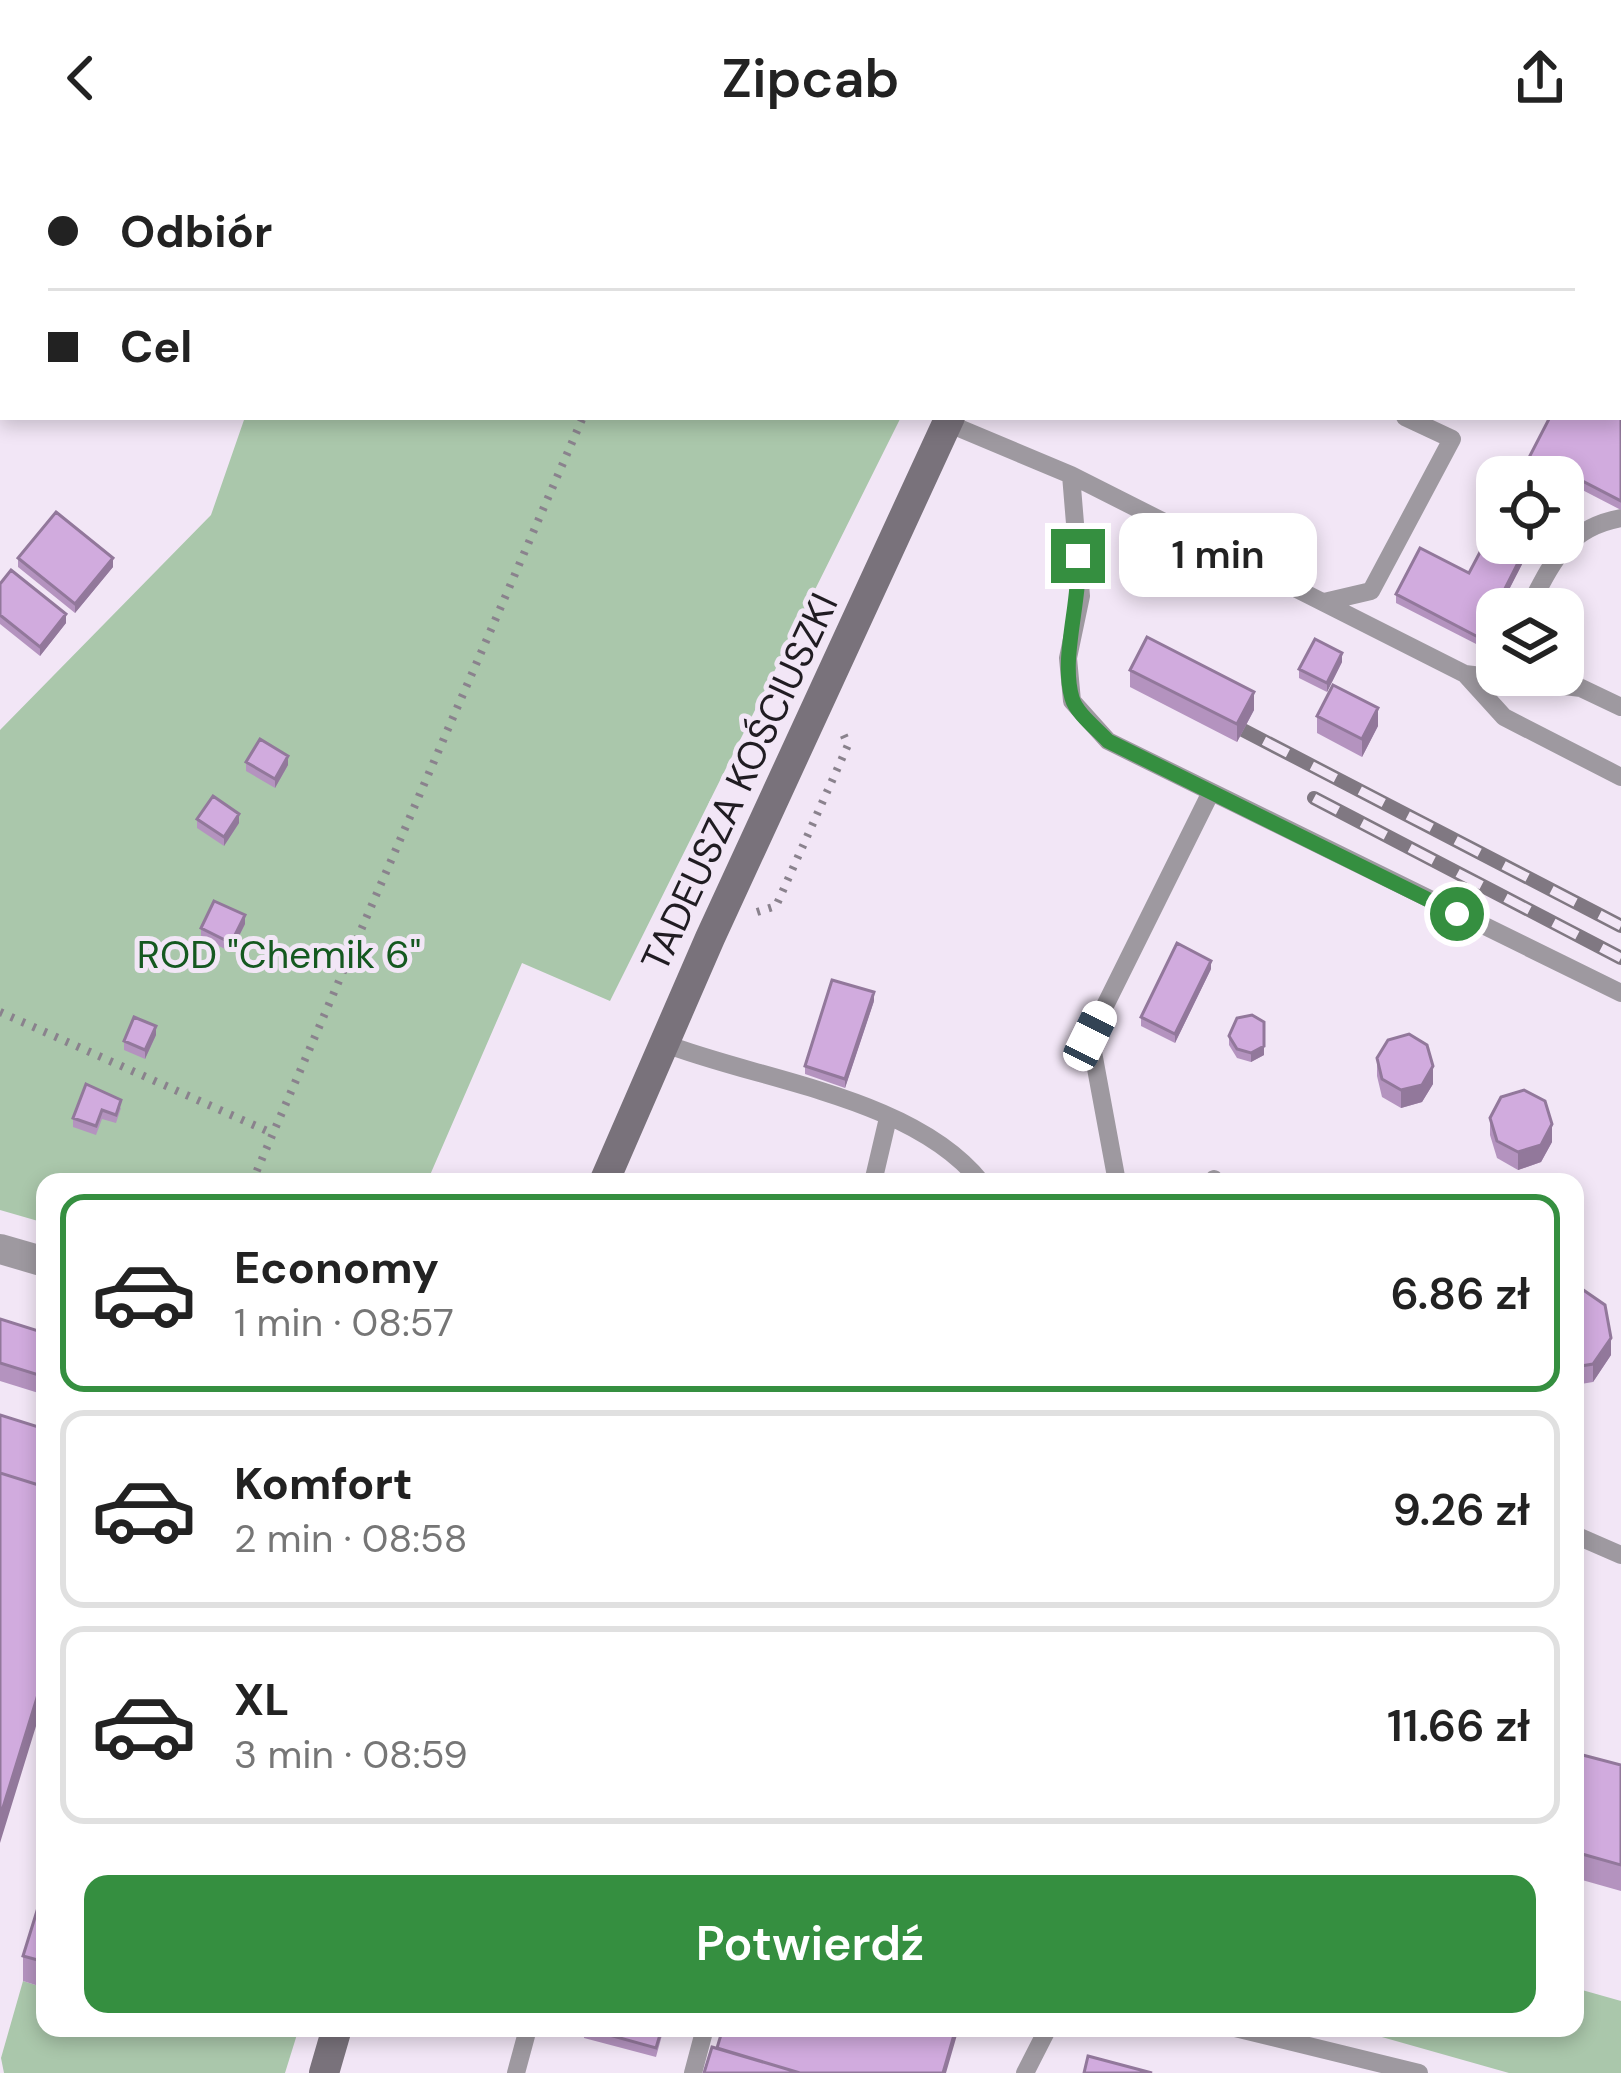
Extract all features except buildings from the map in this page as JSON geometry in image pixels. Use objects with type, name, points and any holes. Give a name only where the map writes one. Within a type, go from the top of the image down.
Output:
[{"type":"main road","name":"TADEUSZA KOŚCIUSZKI","points":[[608,1173],[663,1042],[949,420]]},
{"type":"main road","points":[[326,2073],[335,2037]]},
{"type":"street","points":[[0,1249],[36,1259]]},
{"type":"lane","points":[[949,420],[1071,476],[1465,674],[1504,717],[1621,777]]},
{"type":"lane","points":[[1324,602],[1371,590],[1452,440],[1411,420]]},
{"type":"lane","points":[[1071,476],[1081,596],[1068,658],[1072,701],[1108,741],[1621,993]]},
{"type":"lane","points":[[1539,588],[1555,557],[1590,524],[1621,518]]},
{"type":"lane","points":[[1465,674],[1476,673]]},
{"type":"lane","points":[[1584,689],[1621,707]]},
{"type":"lane","points":[[1116,1173],[1090,1036],[1210,794]]},
{"type":"lane","points":[[663,1042],[888,1118],[963,1159],[974,1173]]},
{"type":"lane","points":[[875,1173],[888,1118]]},
{"type":"lane","points":[[1584,1539],[1621,1555]]},
{"type":"lane","points":[[516,2073],[526,2037]]},
{"type":"lane","points":[[693,2073],[703,2037]]},
{"type":"lane","points":[[1025,2073],[1043,2037]]},
{"type":"lane","points":[[1272,2037],[1419,2073]]},
{"type":"path","points":[[256,1173],[582,420]]},
{"type":"path","points":[[0,1012],[274,1134]]},
{"type":"green space","name":"ROD \"Chemik 6\"","points":[[244,420],[900,420],[610,1001],[522,963],[431,1173],[36,1173],[36,1220],[0,1210],[0,730],[211,515]]},
{"type":"green space","points":[[23,1981],[36,1985],[36,2037],[296,2037],[285,2073],[4,2073],[1,2058]]},
{"type":"green space","points":[[1584,1991],[1621,2001],[1621,2073],[1509,2073],[1382,2037],[1584,2037]]},
{"type":"railway","points":[[1216,716],[1621,926]]},
{"type":"railway","points":[[1314,798],[1621,958]]},
{"type":"route","points":[[1078,556],[1081,596],[1068,658],[1072,701],[1108,741],[1457,914]]}]
